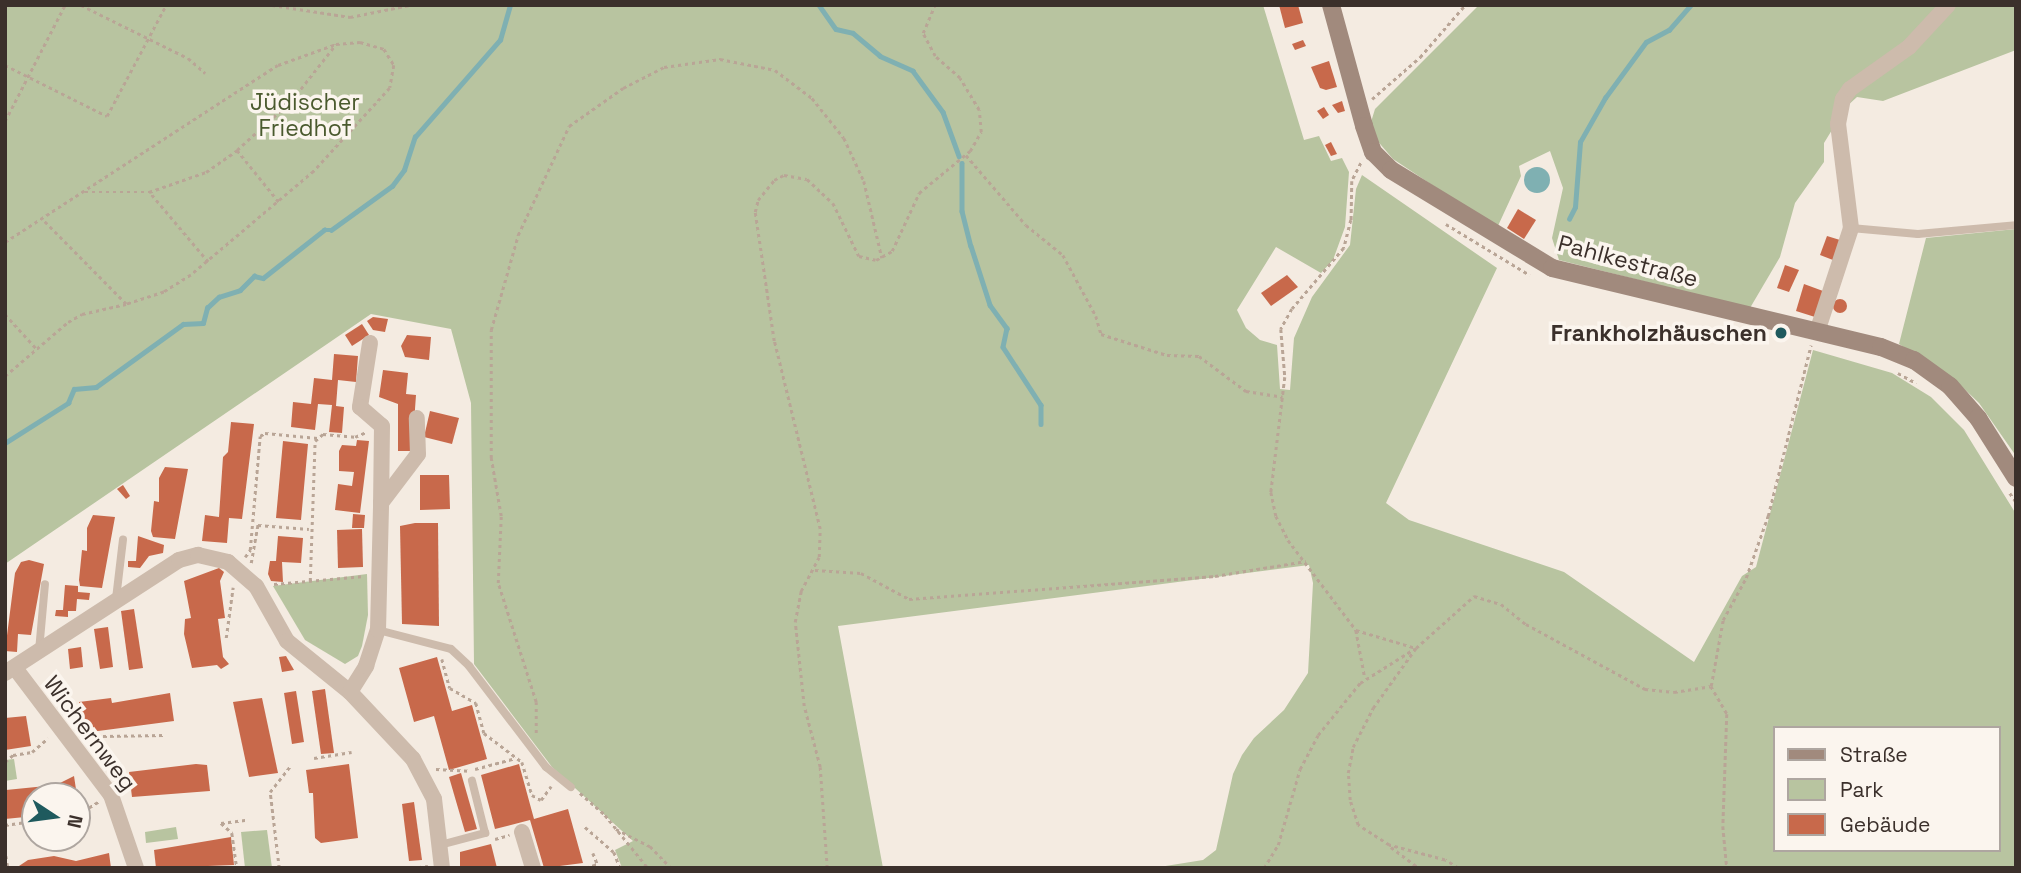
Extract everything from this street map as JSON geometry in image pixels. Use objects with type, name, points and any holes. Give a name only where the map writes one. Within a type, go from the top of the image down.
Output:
[{"type":"street","points":[[1331,5],[1373,152]]},
{"type":"street","points":[[1817,342],[1852,228],[1838,124],[1843,99],[1850,89],[1909,47],[1948,5]]},
{"type":"street","name":"Pahlkestraße","points":[[1373,152],[1399,176],[1539,262],[1817,342],[1881,347],[1914,360],[1950,386],[1978,418],[2012,484]]},
{"type":"street","points":[[350,692],[366,666],[378,630],[382,426],[360,407],[370,343]]},
{"type":"street","points":[[381,503],[418,454],[417,418]]},
{"type":"street","points":[[10,670],[188,556],[217,558],[246,575],[287,641],[350,692],[422,773],[434,799],[442,868]]},
{"type":"street","name":"Wichernweg","points":[[10,670],[111,794],[136,868]]},
{"type":"street","points":[[522,832],[533,868]]},
{"type":"lane","points":[[1852,228],[1918,234],[2016,225]]},
{"type":"lane","points":[[116,600],[123,539]]},
{"type":"lane","points":[[39,652],[46,584]]},
{"type":"lane","points":[[378,630],[442,645],[469,666],[533,750],[571,787]]},
{"type":"lane","points":[[440,845],[485,833],[472,781]]},
{"type":"path","points":[[5,121],[65,5]]},
{"type":"path","points":[[81,5],[188,58],[205,73]]},
{"type":"path","points":[[5,65],[107,116],[166,5]]},
{"type":"path","points":[[272,5],[350,17],[410,5]]},
{"type":"path","points":[[882,258],[900,239],[919,193],[966,155],[978,141],[982,122],[960,78],[935,56],[923,33],[935,5]]},
{"type":"path","points":[[1360,106],[1386,90],[1465,5]]},
{"type":"path","points":[[5,242],[278,65],[336,44],[360,42],[384,49],[394,65],[390,88],[279,202],[208,262],[164,292],[82,314],[36,348],[5,376]]},
{"type":"path","points":[[85,192],[149,192],[206,172],[237,150],[292,100],[336,44]]},
{"type":"path","points":[[533,750],[537,709],[498,583],[501,516],[491,458],[491,330],[518,235],[569,126],[623,88],[664,67],[720,59],[775,69],[812,97],[844,138],[864,181],[882,258]]},
{"type":"path","points":[[237,150],[279,202]]},
{"type":"path","points":[[1364,680],[1365,659],[1356,630],[1280,527],[1271,492],[1283,397],[1282,329],[1292,309],[1340,254],[1350,226],[1355,170],[1373,152]]},
{"type":"path","points":[[966,155],[1019,218],[1063,255],[1096,316],[1101,334],[1167,355],[1199,356],[1229,374],[1242,389],[1283,397]]},
{"type":"path","points":[[828,868],[821,767],[804,706],[795,622],[801,592],[822,544],[774,341],[754,224],[758,200],[783,175],[807,179],[833,203],[851,248],[859,256],[882,258]]},
{"type":"path","points":[[149,192],[208,262]]},
{"type":"path","points":[[42,219],[126,304]]},
{"type":"path","points":[[5,314],[36,348]]},
{"type":"path","points":[[1727,868],[1723,826],[1727,714],[1711,686],[1723,620],[1746,578],[1768,516],[1817,342]]},
{"type":"path","points":[[1893,370],[1924,387]]},
{"type":"path","points":[[310,581],[309,529],[318,439],[323,434],[355,437],[382,426]]},
{"type":"path","points":[[246,575],[260,436],[265,433],[318,439]]},
{"type":"path","points":[[2012,484],[2016,502]]},
{"type":"path","points":[[226,638],[233,587],[246,575],[255,558],[258,524],[309,529]]},
{"type":"path","points":[[813,569],[861,573],[909,598],[1215,576],[1306,561]]},
{"type":"path","points":[[246,575],[310,581],[379,575]]},
{"type":"path","points":[[1419,868],[1358,825],[1350,800],[1348,773],[1353,747],[1373,708],[1416,648],[1469,597],[1483,596],[1625,681],[1659,692],[1711,686]]},
{"type":"path","points":[[1356,630],[1416,648]]},
{"type":"path","points":[[442,645],[450,688],[476,703],[484,733],[522,762],[532,795],[541,800],[558,777]]},
{"type":"path","points":[[1264,868],[1278,845],[1309,752],[1364,680],[1416,648]]},
{"type":"path","points":[[5,755],[32,752],[59,729]]},
{"type":"path","points":[[79,754],[103,736],[164,735]]},
{"type":"path","points":[[314,758],[352,752]]},
{"type":"path","points":[[5,762],[13,755]]},
{"type":"path","points":[[422,773],[444,767],[448,773],[466,768],[468,772],[516,758]]},
{"type":"path","points":[[279,868],[270,792],[291,765]]},
{"type":"path","points":[[571,787],[616,829],[648,868]]},
{"type":"path","points":[[91,806],[111,794]]},
{"type":"path","points":[[237,868],[232,833],[221,823],[247,820]]},
{"type":"path","points":[[584,827],[614,852],[620,868]]},
{"type":"path","points":[[616,829],[650,846],[671,868]]},
{"type":"path","points":[[485,833],[490,841],[522,832]]},
{"type":"path","points":[[1388,845],[1444,860],[1458,868]]},
{"type":"path","points":[[5,849],[8,868]]},
{"type":"path","points":[[586,868],[598,866],[593,852]]},
{"type":"green space","name":"Jüdischer Friedhof","points":[[5,5],[1263,5],[1304,140],[1319,136],[1331,161],[1342,158],[1349,172],[1345,227],[1333,260],[1321,273],[1276,247],[1237,310],[1246,328],[1260,340],[1277,345],[1280,389],[1290,390],[1294,338],[1312,297],[1350,245],[1356,189],[1362,175],[1497,268],[1386,503],[1409,520],[1564,572],[1694,662],[1742,576],[1756,567],[1813,350],[1892,373],[1931,397],[1964,430],[2016,514],[2016,868],[1153,868],[1203,860],[1216,850],[1233,774],[1242,755],[1254,738],[1284,710],[1308,673],[1313,583],[1309,565],[838,626],[883,868],[622,868],[615,850],[633,841],[552,767],[474,664],[471,403],[451,329],[371,314],[5,564]]},
{"type":"green space","points":[[1479,5],[2016,5],[2016,50],[1883,101],[1857,97],[1846,107],[1824,143],[1824,162],[1795,203],[1780,257],[1750,308],[1559,260],[1552,238],[1563,188],[1550,151],[1519,166],[1521,176],[1497,228],[1393,159],[1375,138],[1371,122],[1375,109]]},
{"type":"green space","points":[[2016,229],[2016,456],[1979,403],[1954,379],[1899,344],[1926,238]]},
{"type":"green space","points":[[367,574],[368,615],[362,646],[358,656],[345,664],[305,640],[273,586]]},
{"type":"green space","points":[[14,759],[17,779],[5,781],[5,760]]},
{"type":"green space","points":[[176,827],[178,839],[146,843],[145,832]]},
{"type":"green space","points":[[267,830],[272,868],[245,868],[241,832]]},
{"type":"water","points":[[1537,167],[1547,170],[1550,180],[1547,190],[1537,193],[1527,190],[1524,180],[1527,170]]},
{"type":"building","points":[[1279,5],[1298,5],[1303,23],[1285,28]]},
{"type":"building","points":[[1303,40],[1306,46],[1295,50],[1292,44]]},
{"type":"building","points":[[1329,61],[1337,87],[1326,90],[1320,88],[1311,67]]},
{"type":"building","points":[[1342,101],[1345,111],[1338,113],[1332,105]]},
{"type":"building","points":[[1324,107],[1329,115],[1323,119],[1317,111]]},
{"type":"building","points":[[1331,142],[1337,154],[1331,156],[1325,145]]},
{"type":"building","points":[[1518,209],[1536,220],[1524,239],[1507,228]]},
{"type":"building","points":[[1827,236],[1840,240],[1833,260],[1820,255]]},
{"type":"building","points":[[1785,265],[1799,270],[1789,292],[1777,288]]},
{"type":"building","points":[[1287,275],[1298,287],[1271,306],[1261,293]]},
{"type":"building","points":[[1804,284],[1823,291],[1815,317],[1796,311]]},
{"type":"building","points":[[1840,299],[1845,301],[1845,311],[1840,313],[1835,311],[1833,306],[1835,301]]},
{"type":"building","points":[[373,317],[388,319],[385,332],[373,330],[367,321]]},
{"type":"building","points":[[362,324],[369,335],[352,346],[345,335]]},
{"type":"building","points":[[407,335],[431,337],[429,360],[405,357],[401,346]]},
{"type":"building","points":[[334,354],[358,356],[356,382],[338,380],[336,406],[344,407],[342,433],[329,432],[332,405],[318,404],[315,430],[291,427],[293,402],[311,404],[314,378],[332,380]]},
{"type":"building","points":[[383,370],[408,373],[406,394],[416,395],[412,451],[398,451],[398,404],[379,397]]},
{"type":"building","points":[[430,411],[459,418],[452,444],[424,437]]},
{"type":"building","points":[[231,422],[254,424],[242,519],[229,518],[227,543],[202,541],[205,515],[219,517],[223,457],[228,452]]},
{"type":"building","points":[[357,440],[369,441],[360,513],[335,510],[338,484],[352,486],[354,472],[339,471],[339,451],[342,445],[356,446]]},
{"type":"building","points":[[283,441],[308,444],[301,520],[276,518]]},
{"type":"building","points":[[165,467],[188,469],[175,539],[153,537],[151,531],[154,501],[159,502],[159,478]]},
{"type":"building","points":[[420,475],[449,475],[450,509],[420,510]]},
{"type":"building","points":[[123,485],[130,496],[126,499],[117,489]]},
{"type":"building","points":[[353,514],[365,515],[364,528],[352,528]]},
{"type":"building","points":[[93,515],[115,517],[102,588],[80,586],[79,580],[82,550],[87,551],[87,528]]},
{"type":"building","points":[[438,523],[439,626],[402,624],[400,526]]},
{"type":"building","points":[[362,529],[363,567],[338,568],[337,530]]},
{"type":"building","points":[[138,536],[164,545],[163,553],[149,556],[140,568],[128,567],[128,561],[136,561]]},
{"type":"building","points":[[278,536],[303,538],[301,563],[282,562],[283,582],[271,581],[268,574],[270,561],[276,561]]},
{"type":"building","points":[[29,560],[44,564],[31,635],[18,634],[17,652],[5,651],[15,573],[21,562]]},
{"type":"building","points":[[219,568],[224,572],[220,581],[225,618],[218,619],[223,657],[229,664],[221,669],[217,665],[192,668],[184,634],[185,619],[191,618],[184,581]]},
{"type":"building","points":[[65,585],[78,586],[78,592],[90,593],[89,600],[77,599],[76,611],[68,611],[68,617],[55,616],[56,610],[63,610]]},
{"type":"building","points":[[134,609],[143,668],[129,670],[121,611]]},
{"type":"building","points":[[108,627],[113,667],[100,669],[94,629]]},
{"type":"building","points":[[81,647],[83,667],[70,669],[68,649]]},
{"type":"building","points":[[286,656],[294,670],[282,672],[279,657]]},
{"type":"building","points":[[437,657],[452,711],[472,705],[487,759],[449,770],[434,716],[414,722],[399,668]]},
{"type":"building","points":[[325,689],[334,753],[321,754],[312,691]]},
{"type":"building","points":[[296,691],[304,742],[292,744],[284,693]]},
{"type":"building","points":[[170,693],[174,721],[83,733],[79,702],[111,698],[112,703]]},
{"type":"building","points":[[262,698],[278,773],[249,777],[233,702]]},
{"type":"building","points":[[26,716],[31,746],[5,750],[5,718]]},
{"type":"building","points":[[349,764],[358,838],[321,843],[315,838],[313,793],[309,793],[306,770]]},
{"type":"building","points":[[519,764],[534,819],[568,809],[583,863],[544,868],[530,820],[495,829],[481,775]]},
{"type":"building","points":[[207,765],[210,791],[132,797],[129,772]]},
{"type":"building","points":[[461,773],[477,829],[465,832],[449,777]]},
{"type":"building","points":[[74,776],[75,782],[62,782]]},
{"type":"building","points":[[21,788],[21,817],[5,819],[6,790]]},
{"type":"building","points":[[414,802],[422,860],[409,861],[402,804]]},
{"type":"building","points":[[231,837],[234,865],[156,868],[154,850]]},
{"type":"building","points":[[491,844],[497,868],[460,868],[460,852]]},
{"type":"building","points":[[109,853],[111,868],[16,868],[28,860],[54,856],[76,861]]},
{"type":"waterway","points":[[5,443],[68,403],[74,389],[96,387],[183,324],[203,323],[207,308],[219,297],[240,290],[254,276],[263,278],[324,230],[331,230],[392,186],[404,170],[415,137],[500,40],[510,5]]},
{"type":"waterway","points":[[819,5],[836,29],[853,33],[880,56],[913,71],[943,112],[959,156]]},
{"type":"waterway","points":[[1569,219],[1575,207],[1580,142],[1605,98],[1646,42],[1669,30],[1691,5]]},
{"type":"waterway","points":[[962,163],[962,211],[971,246],[990,305],[1007,328],[1003,347],[1041,405],[1041,424]]},
{"type":"place","name":"Frankholzhäuschen","points":[[1781,333]]}]
